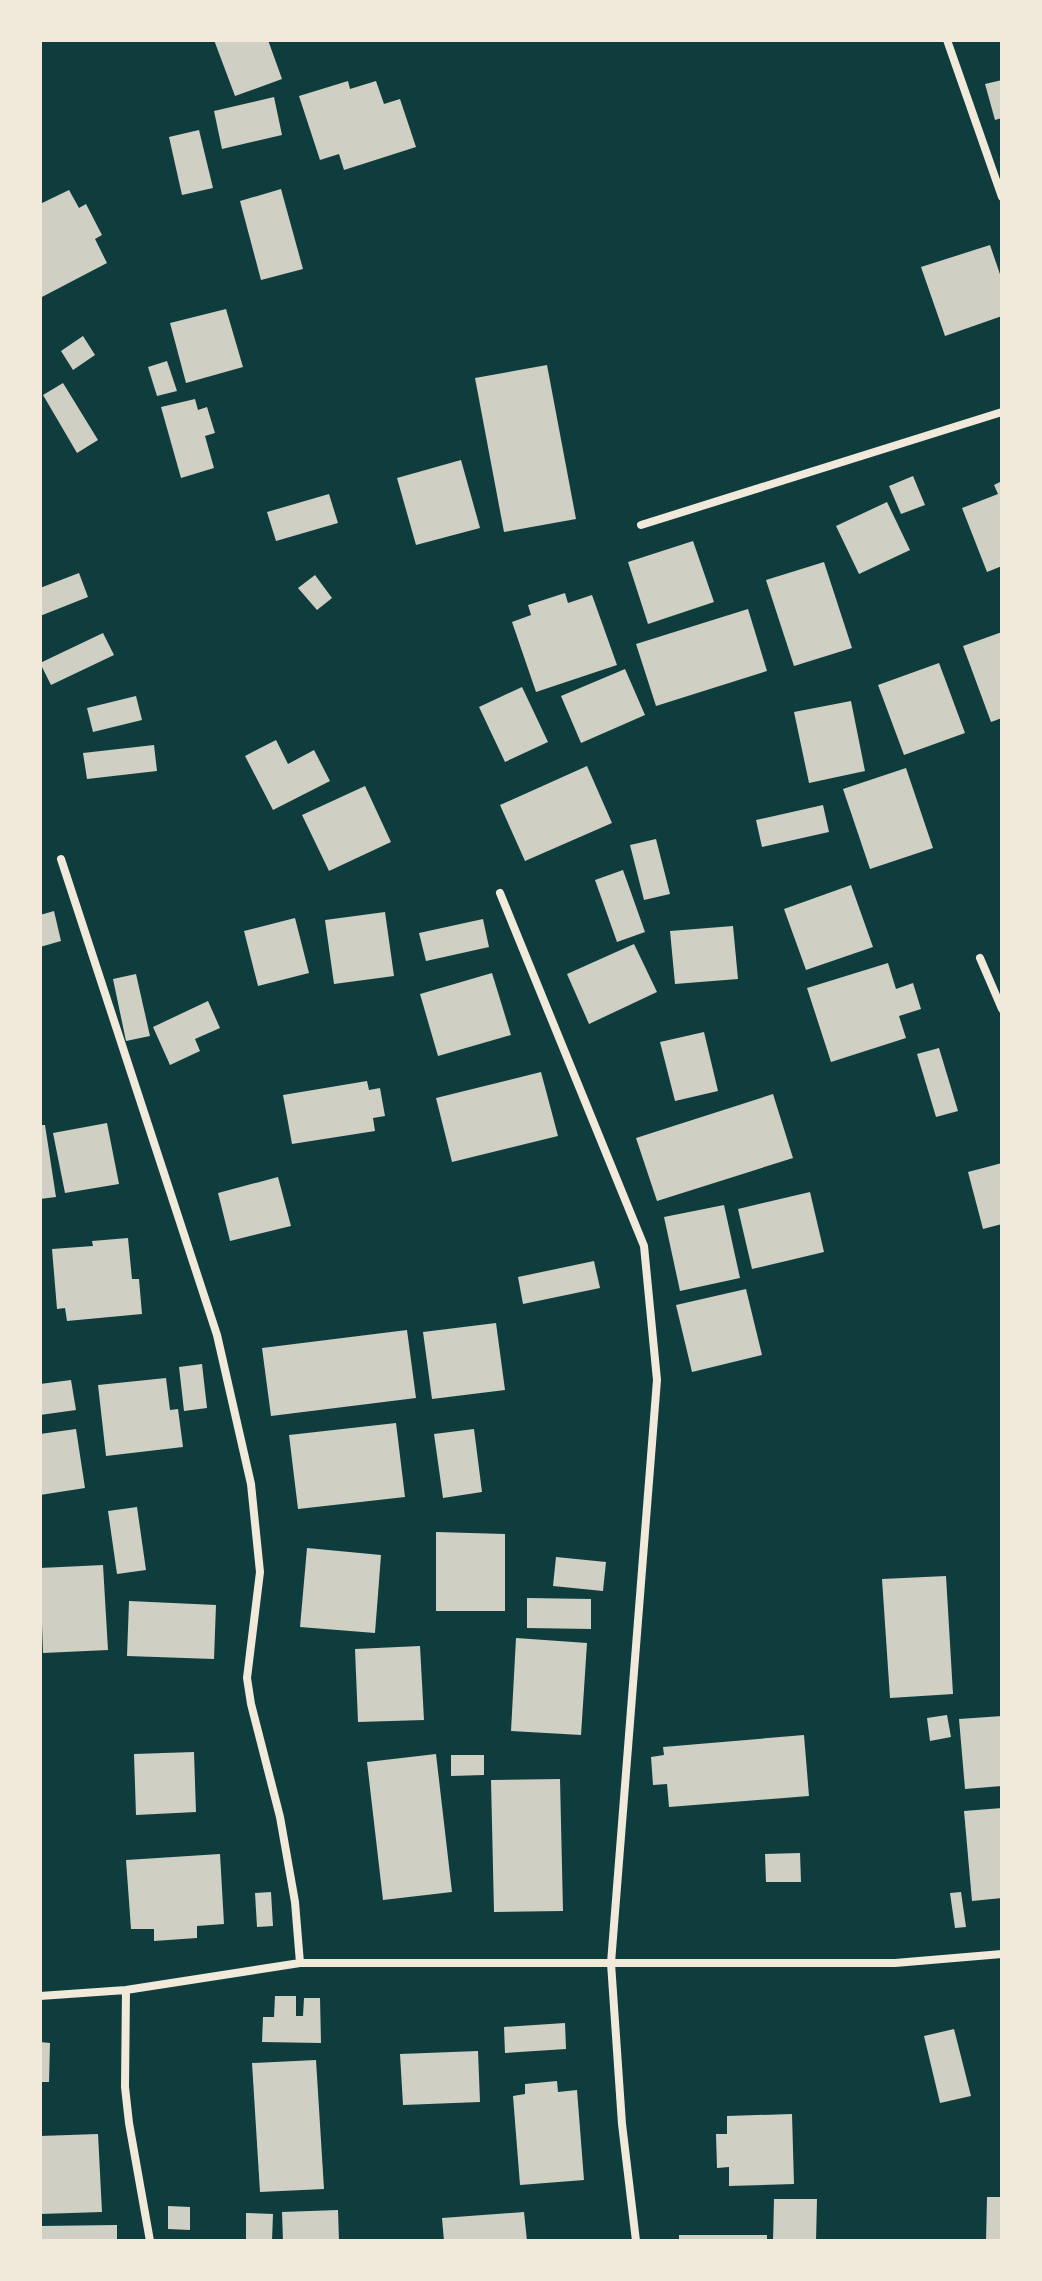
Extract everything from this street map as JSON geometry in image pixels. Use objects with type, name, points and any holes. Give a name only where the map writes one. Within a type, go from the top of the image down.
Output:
[{"type":"street","points":[[947,40],[1002,197]]},
{"type":"street","points":[[641,525],[1002,412]]},
{"type":"street","points":[[61,859],[217,1335],[251,1484],[260,1572],[247,1678],[280,1817],[295,1902],[300,1963]]},
{"type":"street","points":[[500,893],[644,1246],[657,1380],[611,1963],[622,2124],[636,2241]]},
{"type":"street","points":[[980,958],[1002,1009]]},
{"type":"street","points":[[40,1996],[126,1990],[300,1963],[895,1963],[1002,1954]]},
{"type":"street","points":[[126,1990],[125,2087],[150,2241]]},
{"type":"building","points":[[214,40],[268,40],[282,79],[235,96]]},
{"type":"building","points":[[1002,80],[1002,118],[995,120],[985,84]]},
{"type":"building","points":[[348,81],[350,89],[376,81],[384,104],[400,99],[416,147],[344,170],[339,154],[320,160],[299,96]]},
{"type":"building","points":[[274,97],[282,135],[222,149],[214,111]]},
{"type":"building","points":[[199,130],[213,188],[182,195],[169,137]]},
{"type":"building","points":[[281,189],[303,269],[261,280],[240,201]]},
{"type":"building","points":[[69,190],[79,208],[86,204],[102,235],[95,239],[107,263],[40,298],[40,204]]},
{"type":"building","points":[[990,245],[1002,280],[1002,316],[945,336],[921,267]]},
{"type":"building","points":[[226,309],[243,367],[186,383],[170,323]]},
{"type":"building","points":[[83,336],[95,355],[73,370],[61,351]]},
{"type":"building","points":[[167,361],[177,391],[157,396],[148,367]]},
{"type":"building","points":[[547,365],[576,519],[504,532],[475,378]]},
{"type":"building","points":[[63,383],[98,440],[77,453],[43,395]]},
{"type":"building","points":[[195,399],[198,410],[207,407],[215,433],[205,436],[214,468],[181,478],[161,407]]},
{"type":"building","points":[[461,460],[480,528],[416,545],[397,478]]},
{"type":"building","points":[[913,476],[925,505],[901,514],[889,486]]},
{"type":"building","points":[[1002,481],[1002,566],[987,572],[962,508],[998,494],[994,485]]},
{"type":"building","points":[[329,494],[338,523],[276,541],[267,512]]},
{"type":"building","points":[[887,502],[910,550],[859,574],[836,526]]},
{"type":"building","points":[[693,541],[714,602],[648,624],[628,562]]},
{"type":"building","points":[[824,562],[852,648],[794,666],[766,580]]},
{"type":"building","points":[[79,573],[88,597],[40,616],[40,588]]},
{"type":"building","points":[[315,575],[332,598],[317,610],[298,588]]},
{"type":"building","points":[[565,593],[568,603],[592,595],[617,665],[536,692],[512,622],[531,615],[528,605]]},
{"type":"building","points":[[748,609],[767,671],[656,706],[636,644]]},
{"type":"building","points":[[1002,632],[1002,718],[991,722],[963,646]]},
{"type":"building","points":[[103,633],[114,655],[51,685],[40,663]]},
{"type":"building","points":[[939,663],[965,733],[904,755],[878,685]]},
{"type":"building","points":[[625,669],[645,715],[581,743],[561,696]]},
{"type":"building","points":[[522,687],[548,742],[505,762],[479,707]]},
{"type":"building","points":[[136,696],[142,720],[93,732],[87,708]]},
{"type":"building","points":[[851,701],[865,771],[809,783],[794,712]]},
{"type":"building","points":[[276,740],[288,764],[314,750],[330,781],[273,810],[245,756]]},
{"type":"building","points":[[154,745],[157,771],[87,779],[83,753]]},
{"type":"building","points":[[587,766],[612,823],[525,861],[500,805]]},
{"type":"building","points":[[906,768],[933,848],[870,869],[843,789]]},
{"type":"building","points":[[365,786],[391,842],[329,871],[302,815]]},
{"type":"building","points":[[823,805],[829,832],[762,847],[756,820]]},
{"type":"building","points":[[656,839],[670,894],[644,900],[630,845]]},
{"type":"building","points":[[623,870],[645,932],[617,942],[595,880]]},
{"type":"building","points":[[851,885],[873,947],[806,970],[784,909]]},
{"type":"building","points":[[54,911],[61,941],[40,947],[40,915]]},
{"type":"building","points":[[385,912],[394,976],[334,984],[325,920]]},
{"type":"building","points":[[295,918],[309,973],[258,986],[244,931]]},
{"type":"building","points":[[483,919],[489,947],[426,961],[419,933]]},
{"type":"building","points":[[733,926],[738,979],[675,984],[670,931]]},
{"type":"building","points":[[634,944],[657,992],[589,1024],[567,974]]},
{"type":"building","points":[[888,963],[896,989],[913,983],[921,1009],[899,1016],[906,1038],[831,1062],[807,988]]},
{"type":"building","points":[[492,973],[511,1035],[438,1056],[420,994]]},
{"type":"building","points":[[136,974],[150,1036],[126,1041],[113,979]]},
{"type":"building","points":[[208,1001],[220,1028],[195,1039],[200,1051],[170,1065],[153,1027]]},
{"type":"building","points":[[704,1032],[718,1091],[675,1101],[660,1042]]},
{"type":"building","points":[[939,1048],[958,1111],[936,1117],[917,1054]]},
{"type":"building","points":[[541,1072],[558,1136],[452,1162],[436,1098]]},
{"type":"building","points":[[367,1081],[369,1090],[380,1088],[385,1116],[373,1118],[375,1131],[292,1144],[283,1095]]},
{"type":"building","points":[[773,1094],[793,1158],[657,1201],[636,1138]]},
{"type":"building","points":[[107,1123],[119,1184],[65,1193],[53,1133]]},
{"type":"building","points":[[40,1125],[45,1125],[56,1197],[40,1199]]},
{"type":"building","points":[[1002,1163],[1002,1224],[983,1229],[968,1172]]},
{"type":"building","points":[[278,1177],[291,1226],[230,1241],[218,1193]]},
{"type":"building","points":[[810,1192],[824,1252],[752,1269],[738,1209]]},
{"type":"building","points":[[724,1205],[740,1278],[680,1291],[664,1217]]},
{"type":"building","points":[[128,1238],[132,1279],[139,1279],[142,1314],[67,1321],[65,1308],[57,1309],[52,1249],[93,1246],[92,1241]]},
{"type":"building","points":[[594,1261],[600,1288],[523,1304],[518,1277]]},
{"type":"building","points":[[746,1289],[762,1355],[692,1372],[676,1305]]},
{"type":"building","points":[[496,1323],[505,1390],[432,1399],[423,1332]]},
{"type":"building","points":[[407,1330],[416,1398],[271,1416],[262,1348]]},
{"type":"building","points":[[202,1364],[207,1408],[184,1411],[179,1367]]},
{"type":"building","points":[[166,1378],[170,1410],[178,1409],[183,1447],[106,1456],[98,1385]]},
{"type":"building","points":[[71,1380],[76,1410],[40,1415],[40,1384]]},
{"type":"building","points":[[396,1423],[405,1497],[298,1509],[289,1435]]},
{"type":"building","points":[[76,1429],[85,1488],[40,1495],[40,1434]]},
{"type":"building","points":[[474,1429],[482,1492],[443,1498],[434,1434]]},
{"type":"building","points":[[137,1507],[146,1570],[117,1574],[108,1511]]},
{"type":"building","points":[[436,1532],[505,1534],[505,1611],[436,1611]]},
{"type":"building","points":[[307,1548],[381,1555],[375,1633],[300,1627]]},
{"type":"building","points":[[556,1557],[606,1562],[603,1591],[553,1586]]},
{"type":"building","points":[[103,1565],[108,1650],[43,1653],[40,1568]]},
{"type":"building","points":[[946,1576],[953,1694],[890,1698],[882,1579]]},
{"type":"building","points":[[527,1598],[591,1599],[591,1629],[527,1628]]},
{"type":"building","points":[[129,1601],[216,1605],[214,1659],[127,1656]]},
{"type":"building","points":[[516,1638],[587,1643],[581,1735],[511,1731]]},
{"type":"building","points":[[420,1646],[424,1720],[358,1722],[355,1649]]},
{"type":"building","points":[[947,1715],[951,1737],[930,1741],[927,1718]]},
{"type":"building","points":[[1002,1716],[1002,1786],[965,1789],[959,1719]]},
{"type":"building","points":[[804,1735],[809,1796],[669,1807],[667,1784],[653,1785],[651,1757],[664,1755],[663,1747]]},
{"type":"building","points":[[194,1752],[196,1812],[136,1815],[134,1754]]},
{"type":"building","points":[[436,1754],[452,1892],[383,1900],[367,1762]]},
{"type":"building","points":[[451,1755],[484,1755],[484,1775],[451,1776]]},
{"type":"building","points":[[560,1779],[563,1911],[494,1912],[491,1780]]},
{"type":"building","points":[[1002,1808],[1002,1898],[972,1901],[964,1811]]},
{"type":"building","points":[[800,1853],[801,1882],[766,1882],[765,1854]]},
{"type":"building","points":[[220,1854],[224,1924],[197,1926],[197,1938],[154,1941],[154,1929],[131,1929],[126,1860]]},
{"type":"building","points":[[271,1892],[273,1926],[257,1927],[255,1893]]},
{"type":"building","points":[[961,1892],[966,1927],[955,1928],[950,1893]]},
{"type":"building","points":[[275,1996],[296,1996],[296,2016],[303,2016],[304,1998],[320,1998],[321,2043],[262,2042],[263,2017],[274,2017]]},
{"type":"building","points":[[565,2023],[566,2049],[505,2053],[504,2027]]},
{"type":"building","points":[[954,2029],[971,2096],[940,2103],[924,2036]]},
{"type":"building","points":[[40,2042],[50,2043],[49,2082],[40,2082]]},
{"type":"building","points":[[478,2051],[480,2102],[403,2105],[400,2054]]},
{"type":"building","points":[[316,2060],[324,2189],[260,2192],[252,2063]]},
{"type":"building","points":[[557,2081],[558,2092],[577,2090],[584,2180],[520,2185],[513,2096],[525,2094],[525,2084]]},
{"type":"building","points":[[792,2114],[794,2184],[729,2186],[729,2167],[717,2168],[716,2134],[727,2134],[727,2116]]},
{"type":"building","points":[[98,2134],[102,2212],[40,2214],[40,2136]]},
{"type":"building","points":[[987,2197],[1002,2197],[1002,2241],[986,2241]]},
{"type":"building","points":[[774,2199],[817,2199],[816,2241],[773,2241]]},
{"type":"building","points":[[168,2206],[190,2207],[190,2230],[168,2229]]},
{"type":"building","points":[[338,2210],[339,2241],[283,2241],[282,2212]]},
{"type":"building","points":[[524,2212],[527,2241],[444,2241],[442,2218]]},
{"type":"building","points":[[246,2213],[273,2214],[272,2241],[246,2241]]},
{"type":"building","points":[[117,2225],[117,2241],[40,2241],[40,2226]]},
{"type":"building","points":[[679,2235],[767,2235],[767,2241],[679,2241]]}]
